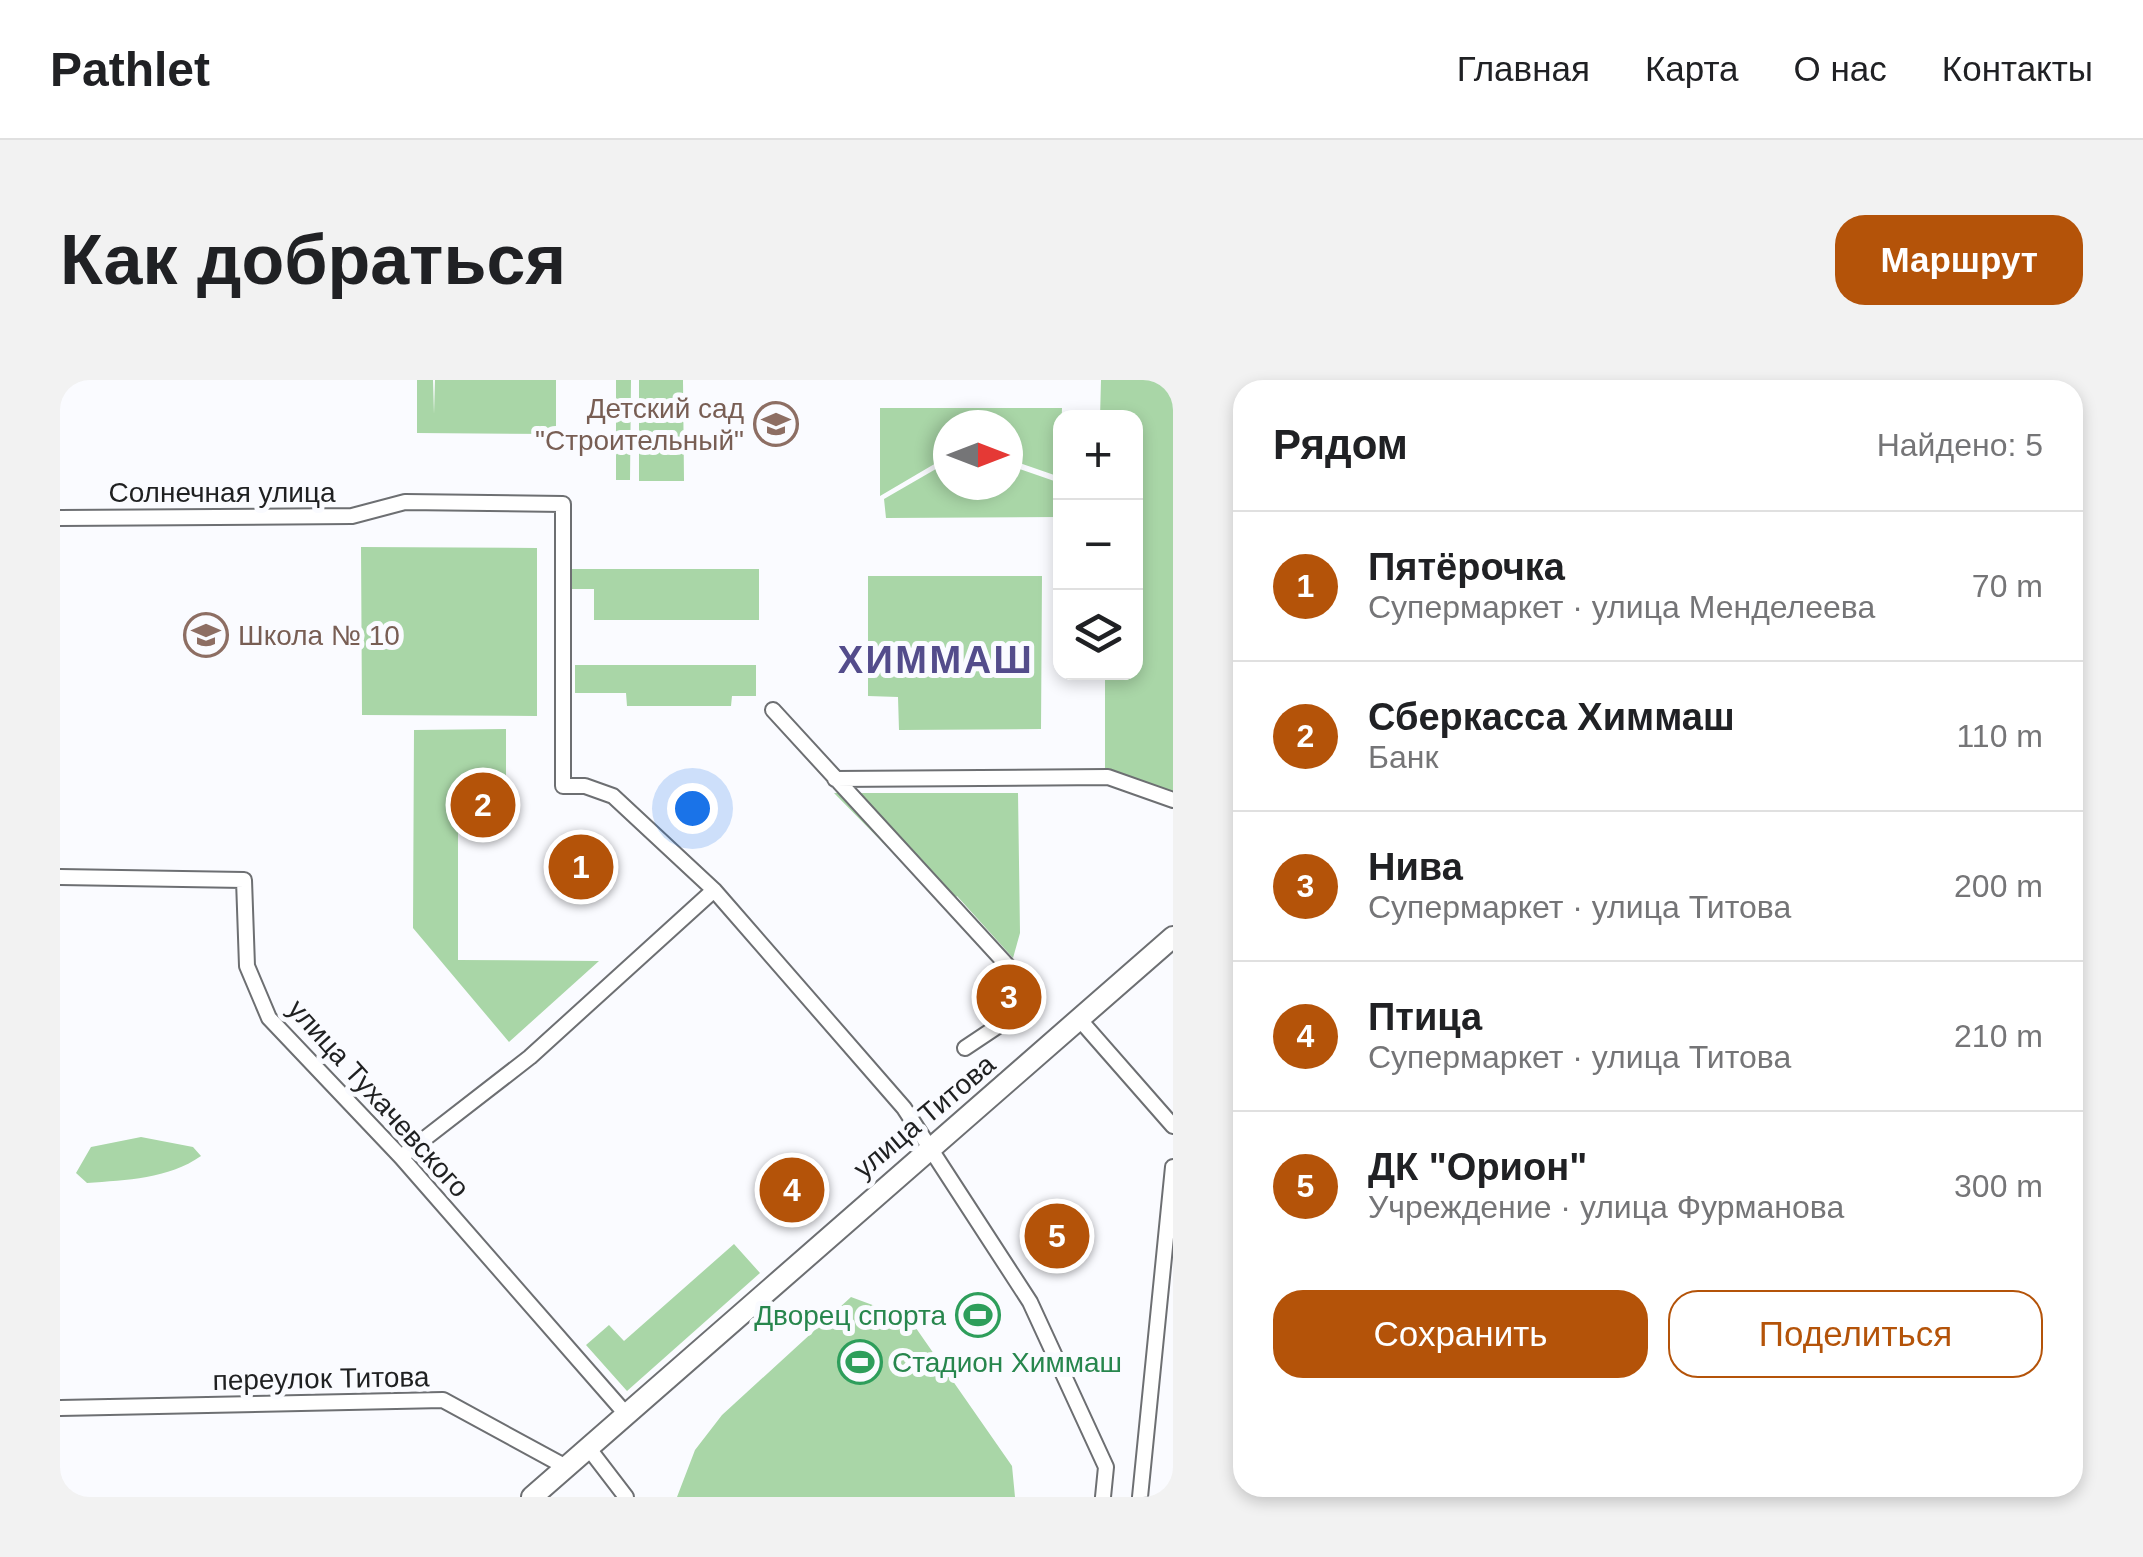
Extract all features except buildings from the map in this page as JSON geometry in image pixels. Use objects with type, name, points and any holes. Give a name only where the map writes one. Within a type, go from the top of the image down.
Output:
[{"type":"street","name":"Солнечная улица","points":[[60,518],[352,516],[405,502],[563,504],[563,786],[585,786],[613,796],[714,890]]},
{"type":"street","points":[[772,710],[1029,989],[1031,1004],[966,1048]]},
{"type":"street","points":[[834,778],[1108,777],[1173,800]]},
{"type":"street","name":"улица Тухачевского","points":[[60,877],[244,880],[247,966],[269,1018],[401,1157],[626,1413]]},
{"type":"street","points":[[401,1157],[530,1058],[714,890],[904,1108],[1030,1302],[1106,1466],[1103,1497]]},
{"type":"street","name":"улица Титова","points":[[532,1497],[590,1450],[626,1413],[929,1146],[1173,937]]},
{"type":"street","points":[[1080,1020],[1173,1126]]},
{"type":"street","points":[[1140,1497],[1173,1168]]},
{"type":"street","name":"переулок Титова","points":[[60,1408],[443,1400],[566,1467]]},
{"type":"street","points":[[590,1450],[626,1497]]},
{"type":"green space","points":[[417,380],[433,380],[434,414],[435,380],[556,380],[556,434],[417,433]]},
{"type":"green space","points":[[616,380],[631,380],[630,480],[616,480]]},
{"type":"green space","points":[[639,380],[683,380],[684,481],[639,481]]},
{"type":"green space","points":[[1101,380],[1173,380],[1173,803],[1105,777],[1105,680],[1143,680],[1143,410],[1100,410]]},
{"type":"green space","points":[[880,408],[1062,408],[1053,410],[1053,475],[1023,464],[1023,410],[933,410],[933,465],[880,496]]},
{"type":"green space","points":[[1023,470],[1053,481],[1053,517],[886,518],[884,499],[933,471],[933,500],[1023,500]]},
{"type":"green space","points":[[361,547],[537,548],[537,716],[362,715]]},
{"type":"green space","points":[[567,569],[759,569],[759,620],[594,620],[594,589],[567,589]]},
{"type":"green space","points":[[868,576],[1042,576],[1041,729],[899,730],[898,697],[868,696]]},
{"type":"green space","points":[[575,665],[756,665],[756,696],[732,696],[731,706],[627,706],[626,693],[575,693]]},
{"type":"green space","points":[[506,729],[506,780],[458,782],[458,960],[599,961],[509,1042],[413,928],[414,730]]},
{"type":"green space","points":[[834,793],[1018,793],[1020,933],[1013,958],[957,896],[946,907]]},
{"type":"green space","points":[[141,1137],[193,1147],[201,1156],[175,1170],[132,1179],[87,1183],[76,1173],[91,1147]]},
{"type":"green space","points":[[734,1244],[760,1273],[627,1391],[586,1345],[609,1325],[624,1341]]},
{"type":"green space","name":"Стадион Химмаш","points":[[851,1297],[886,1310],[902,1308],[1012,1466],[1015,1497],[677,1497],[695,1450],[722,1415]]},
{"type":"place","name":"Детский сад \"Строительный\"","points":[[776,424]]},
{"type":"place","name":"Школа № 10","points":[[206,635]]},
{"type":"place","name":"Сберкасса Химмаш","points":[[483,805]]},
{"type":"place","name":"Пятёрочка","points":[[581,867]]},
{"type":"place","name":"Нива","points":[[1009,997]]},
{"type":"place","name":"Птица","points":[[792,1190]]},
{"type":"place","name":"ДК \"Орион\"","points":[[1057,1236]]},
{"type":"place","name":"Дворец спорта","points":[[978,1315]]},
{"type":"place","name":"Стадион Химмаш","points":[[860,1362]]},
{"type":"district","name":"ХИММАШ","points":[[936,660]]}]
